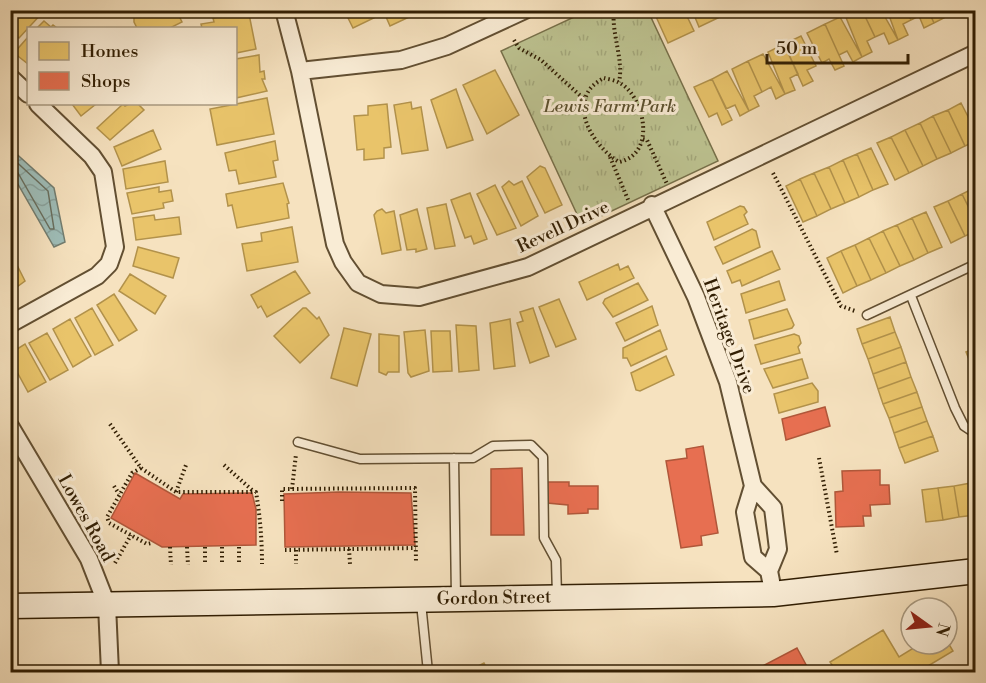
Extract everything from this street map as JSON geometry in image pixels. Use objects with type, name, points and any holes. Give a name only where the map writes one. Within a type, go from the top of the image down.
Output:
[{"type":"main road","name":"Gordon Street","points":[[10,606],[557,597],[975,571]]},
{"type":"street","name":"Revell Drive","points":[[284,10],[300,71],[335,244],[358,283],[381,294],[419,297],[528,267],[672,195],[975,52]]},
{"type":"street","points":[[300,71],[401,60],[447,46],[525,10]]},
{"type":"street","points":[[10,77],[27,93]]},
{"type":"street","points":[[10,324],[97,276],[109,264],[115,247],[104,172],[92,156],[39,105]]},
{"type":"street","name":"Heritage Drive","points":[[652,205],[696,297],[728,382],[753,486],[746,512],[753,557],[771,582]]},
{"type":"street","name":"Lowes Road","points":[[10,426],[89,559],[107,605],[110,672]]},
{"type":"street","name":"Heritage Drive","points":[[753,486],[773,508],[778,549],[771,582]]},
{"type":"lane","points":[[867,315],[975,264]]},
{"type":"lane","points":[[911,296],[955,408],[964,426],[975,434]]},
{"type":"lane","points":[[298,442],[360,459],[473,458],[493,446],[531,446],[543,457],[544,538],[556,560],[557,597]]},
{"type":"lane","points":[[454,458],[456,598]]},
{"type":"lane","points":[[421,599],[428,672]]},
{"type":"path","points":[[614,10],[621,74],[619,82]]},
{"type":"path","points":[[514,40],[519,48],[541,60],[585,100]]},
{"type":"path","points":[[604,78],[619,82],[637,103],[643,139],[639,152],[629,160],[619,162],[609,156],[592,139],[588,128],[585,100],[593,83],[604,78]]},
{"type":"path","points":[[643,139],[647,140],[672,195]]},
{"type":"path","points":[[609,156],[635,214]]},
{"type":"path","points":[[773,173],[841,306],[867,315]]},
{"type":"path","points":[[110,424],[141,468],[176,492],[253,491]]},
{"type":"path","points":[[819,458],[837,555]]},
{"type":"path","points":[[176,492],[186,465]]},
{"type":"path","points":[[224,465],[256,492],[258,528],[262,534],[262,564]]},
{"type":"path","points":[[141,468],[132,473],[107,517],[109,523],[147,544],[152,543]]},
{"type":"path","points":[[292,489],[294,470]]},
{"type":"path","points":[[114,486],[120,495]]},
{"type":"path","points":[[282,501],[282,489],[415,488],[416,564]]},
{"type":"path","points":[[115,563],[131,535]]},
{"type":"path","points":[[239,546],[239,564]]},
{"type":"path","points":[[170,547],[171,565]]},
{"type":"path","points":[[187,547],[188,565]]},
{"type":"path","points":[[205,547],[205,565]]},
{"type":"path","points":[[222,547],[222,565]]},
{"type":"path","points":[[285,550],[416,548]]},
{"type":"path","points":[[349,549],[350,564]]},
{"type":"path","points":[[296,550],[297,564]]},
{"type":"green space","name":"Lewis Farm Park","points":[[587,11],[648,11],[718,161],[582,225],[501,51]]},
{"type":"water","points":[[10,148],[54,188],[65,242],[54,247],[11,172]]},
{"type":"building: Homes","points":[[19,10],[44,11],[19,38],[10,31],[10,20]]},
{"type":"building: Homes","points":[[134,10],[185,10],[179,16],[182,22],[172,27],[136,27]]},
{"type":"building: Homes","points":[[341,10],[375,10],[378,16],[353,28],[345,12]]},
{"type":"building: Homes","points":[[383,10],[422,10],[422,11],[390,26]]},
{"type":"building: Homes","points":[[653,10],[684,10],[694,31],[668,43]]},
{"type":"building: Homes","points":[[692,10],[723,10],[724,15],[699,27]]},
{"type":"building: Homes","points":[[854,10],[862,10],[875,37],[867,41],[872,52],[862,57],[845,15]]},
{"type":"building: Homes","points":[[862,10],[881,10],[898,40],[889,44],[884,33],[875,37]]},
{"type":"building: Homes","points":[[887,10],[906,10],[911,20],[903,24],[908,35],[898,40]]},
{"type":"building: Homes","points":[[906,10],[928,10],[934,23],[924,28],[919,16],[911,20]]},
{"type":"building: Homes","points":[[928,10],[941,10],[944,18],[934,23]]},
{"type":"building: Homes","points":[[240,13],[241,16],[249,14],[256,49],[237,53],[237,27],[202,27],[201,24],[214,22],[213,18]]},
{"type":"building: Homes","points":[[840,17],[862,57],[853,62],[847,51],[839,55],[825,24]]},
{"type":"building: Homes","points":[[44,21],[51,27],[38,27]]},
{"type":"building: Homes","points":[[825,24],[844,66],[835,70],[829,59],[822,63],[807,33]]},
{"type":"building: Homes","points":[[801,36],[816,66],[807,70],[813,81],[803,86],[784,44]]},
{"type":"building: Homes","points":[[27,38],[27,63],[14,53]]},
{"type":"building: Homes","points":[[784,44],[798,74],[790,78],[795,90],[785,94],[768,52]]},
{"type":"building: Homes","points":[[763,54],[785,94],[776,99],[771,87],[762,92],[748,61]]},
{"type":"building: Homes","points":[[259,55],[260,72],[264,71],[265,79],[262,79],[267,91],[237,98],[237,59]]},
{"type":"building: Homes","points":[[748,61],[762,92],[754,96],[759,106],[749,111],[732,69]]},
{"type":"building: Homes","points":[[495,70],[519,115],[487,134],[463,85]]},
{"type":"building: Homes","points":[[727,71],[749,111],[740,116],[735,105],[726,109],[712,79]]},
{"type":"building: Homes","points":[[712,79],[732,120],[722,125],[717,113],[709,117],[694,87]]},
{"type":"building: Homes","points":[[456,89],[473,140],[447,148],[431,100]]},
{"type":"building: Homes","points":[[267,98],[274,134],[217,145],[210,109]]},
{"type":"building: Homes","points":[[411,102],[412,109],[421,107],[428,150],[402,154],[394,105]]},
{"type":"building: Homes","points":[[961,103],[976,132],[976,141],[965,146],[948,110]]},
{"type":"building: Homes","points":[[387,104],[391,147],[384,148],[384,158],[364,160],[364,149],[357,150],[354,116],[368,115],[368,106]]},
{"type":"building: Homes","points":[[73,105],[95,105],[81,116]]},
{"type":"building: Homes","points":[[122,105],[139,105],[144,110],[110,140],[97,128]]},
{"type":"building: Homes","points":[[948,110],[965,146],[951,153],[933,116]]},
{"type":"building: Homes","points":[[933,116],[951,153],[937,159],[920,123]]},
{"type":"building: Homes","points":[[920,123],[937,159],[923,166],[905,130]]},
{"type":"building: Homes","points":[[153,130],[161,149],[122,166],[114,147]]},
{"type":"building: Homes","points":[[905,130],[923,166],[909,173],[891,137]]},
{"type":"building: Homes","points":[[891,137],[909,173],[895,180],[877,143]]},
{"type":"building: Homes","points":[[275,141],[278,160],[273,161],[276,177],[239,184],[236,170],[229,171],[225,153]]},
{"type":"building: Homes","points":[[871,148],[888,184],[873,190],[857,154]]},
{"type":"building: Homes","points":[[857,154],[873,190],[859,197],[843,160]]},
{"type":"building: Homes","points":[[843,160],[859,197],[845,203],[829,167]]},
{"type":"building: Homes","points":[[165,161],[168,182],[126,189],[123,169]]},
{"type":"building: Homes","points":[[540,166],[545,168],[562,205],[545,213],[527,177]]},
{"type":"building: Homes","points":[[829,167],[845,203],[831,209],[814,173]]},
{"type":"building: Homes","points":[[814,173],[831,209],[817,216],[800,179]]},
{"type":"building: Homes","points":[[800,179],[817,216],[803,222],[786,186]]},
{"type":"building: Homes","points":[[509,181],[514,185],[522,181],[538,216],[521,226],[502,187]]},
{"type":"building: Homes","points":[[283,183],[289,203],[287,204],[289,218],[237,228],[232,205],[228,206],[226,194]]},
{"type":"building: Homes","points":[[495,185],[516,228],[497,235],[477,194]]},
{"type":"building: Homes","points":[[159,187],[159,192],[171,190],[173,201],[163,203],[164,208],[132,214],[127,193]]},
{"type":"building: Homes","points":[[976,187],[976,222],[962,194]]},
{"type":"building: Homes","points":[[470,193],[487,239],[474,244],[471,236],[465,238],[451,200]]},
{"type":"building: Homes","points":[[962,194],[976,222],[976,231],[965,236],[948,201]]},
{"type":"building: Homes","points":[[948,201],[965,236],[951,243],[934,207]]},
{"type":"building: Homes","points":[[446,204],[455,246],[435,249],[427,208]]},
{"type":"building: Homes","points":[[740,206],[744,207],[747,212],[744,215],[748,224],[714,240],[707,222]]},
{"type":"building: Homes","points":[[382,209],[386,213],[394,211],[401,250],[382,254],[374,215]]},
{"type":"building: Homes","points":[[417,209],[427,249],[416,252],[416,249],[407,250],[400,215]]},
{"type":"building: Homes","points":[[926,212],[942,247],[928,253],[912,218]]},
{"type":"building: Homes","points":[[154,215],[155,220],[179,217],[181,234],[136,240],[133,218]]},
{"type":"building: Homes","points":[[912,218],[928,253],[914,260],[897,225]]},
{"type":"building: Homes","points":[[897,225],[914,260],[900,266],[883,231]]},
{"type":"building: Homes","points":[[292,227],[298,262],[247,271],[242,244],[262,241],[261,233]]},
{"type":"building: Homes","points":[[752,229],[756,231],[760,247],[723,264],[715,247]]},
{"type":"building: Homes","points":[[883,231],[900,266],[886,273],[869,238]]},
{"type":"building: Homes","points":[[869,238],[886,273],[871,280],[855,245]]},
{"type":"building: Homes","points":[[855,245],[871,280],[857,286],[841,251]]},
{"type":"building: Homes","points":[[138,247],[179,258],[173,278],[133,266]]},
{"type":"building: Homes","points":[[772,251],[780,269],[742,286],[740,280],[732,283],[727,271]]},
{"type":"building: Homes","points":[[841,251],[857,286],[843,293],[827,258]]},
{"type":"building: Homes","points":[[618,264],[620,270],[628,266],[634,278],[587,300],[579,282]]},
{"type":"building: Homes","points":[[18,267],[25,281],[10,292],[10,271]]},
{"type":"building: Homes","points":[[295,271],[310,293],[267,317],[261,306],[258,308],[251,295]]},
{"type":"building: Homes","points":[[130,274],[166,296],[155,314],[119,291]]},
{"type":"building: Homes","points":[[779,281],[785,300],[746,313],[741,294]]},
{"type":"building: Homes","points":[[638,283],[648,300],[613,317],[603,303],[605,299]]},
{"type":"building: Homes","points":[[114,294],[137,330],[119,341],[97,305]]},
{"type":"building: Homes","points":[[559,299],[576,339],[556,347],[539,307]]},
{"type":"building: Homes","points":[[652,306],[658,325],[625,341],[616,323]]},
{"type":"building: Homes","points":[[92,308],[113,345],[95,355],[75,318]]},
{"type":"building: Homes","points":[[303,308],[306,308],[317,319],[319,317],[329,335],[300,363],[274,336]]},
{"type":"building: Homes","points":[[533,308],[549,356],[530,363],[517,323],[523,321],[520,312]]},
{"type":"building: Homes","points":[[787,309],[794,325],[792,328],[754,339],[749,320]]},
{"type":"building: Homes","points":[[890,317],[895,332],[862,344],[857,329]]},
{"type":"building: Homes","points":[[70,319],[91,356],[73,367],[53,329]]},
{"type":"building: Homes","points":[[510,319],[515,366],[494,369],[490,323]]},
{"type":"building: Homes","points":[[456,325],[476,326],[479,370],[459,372]]},
{"type":"building: Homes","points":[[344,328],[371,334],[357,386],[331,378]]},
{"type":"building: Homes","points":[[425,330],[429,371],[411,377],[408,373],[404,332]]},
{"type":"building: Homes","points":[[660,330],[667,349],[631,366],[627,358],[623,358],[623,348]]},
{"type":"building: Homes","points":[[431,331],[450,331],[452,371],[433,372]]},
{"type":"building: Homes","points":[[895,332],[901,347],[868,359],[862,344]]},
{"type":"building: Homes","points":[[47,333],[68,370],[50,380],[29,343]]},
{"type":"building: Homes","points":[[379,334],[399,336],[399,372],[388,372],[386,375],[379,372]]},
{"type":"building: Homes","points":[[794,334],[799,336],[800,353],[761,364],[755,345]]},
{"type":"building: Homes","points":[[25,344],[46,382],[28,392],[10,359],[17,355],[14,351]]},
{"type":"building: Homes","points":[[901,347],[906,362],[873,374],[868,359]]},
{"type":"building: Homes","points":[[976,348],[976,365],[972,367],[966,352]]},
{"type":"building: Homes","points":[[666,356],[674,375],[640,391],[636,390],[631,373]]},
{"type":"building: Homes","points":[[802,359],[808,378],[773,388],[764,369]]},
{"type":"building: Homes","points":[[906,362],[911,377],[878,389],[873,374]]},
{"type":"building: Homes","points":[[911,377],[917,392],[883,404],[878,389]]},
{"type":"building: Homes","points":[[812,383],[818,391],[818,402],[779,413],[774,394]]},
{"type":"building: Homes","points":[[917,392],[922,407],[889,418],[883,404]]},
{"type":"building: Homes","points":[[922,407],[927,421],[894,433],[889,418]]},
{"type":"building: Homes","points":[[927,421],[933,436],[899,448],[894,433]]},
{"type":"building: Homes","points":[[933,436],[938,451],[905,463],[899,448]]},
{"type":"building: Homes","points":[[976,482],[976,515],[975,515],[971,483]]},
{"type":"building: Homes","points":[[971,483],[975,515],[959,517],[954,486]]},
{"type":"building: Homes","points":[[954,486],[959,517],[943,520],[938,488]]},
{"type":"building: Homes","points":[[938,488],[943,520],[926,522],[922,490]]},
{"type":"building: Homes","points":[[883,630],[899,657],[945,656],[918,672],[837,672],[830,662]]},
{"type":"building: Homes","points":[[484,663],[489,672],[467,672]]},
{"type":"building: Shops","points":[[825,407],[830,426],[786,440],[782,419]]},
{"type":"building: Shops","points":[[703,446],[718,533],[701,536],[702,545],[681,548],[666,461],[687,458],[686,449]]},
{"type":"building: Shops","points":[[522,468],[524,535],[491,535],[491,469]]},
{"type":"building: Shops","points":[[880,470],[880,485],[889,485],[890,504],[870,505],[871,516],[863,516],[864,526],[836,527],[835,492],[843,491],[842,471]]},
{"type":"building: Shops","points":[[135,473],[180,499],[183,494],[252,493],[256,509],[256,545],[162,547],[111,518]]},
{"type":"building: Shops","points":[[547,482],[569,482],[569,486],[598,486],[598,509],[588,509],[588,513],[568,514],[568,505],[547,503]]},
{"type":"building: Shops","points":[[411,493],[415,545],[285,547],[284,494]]},
{"type":"building: Shops","points":[[797,648],[810,672],[759,672],[757,669]]}]
